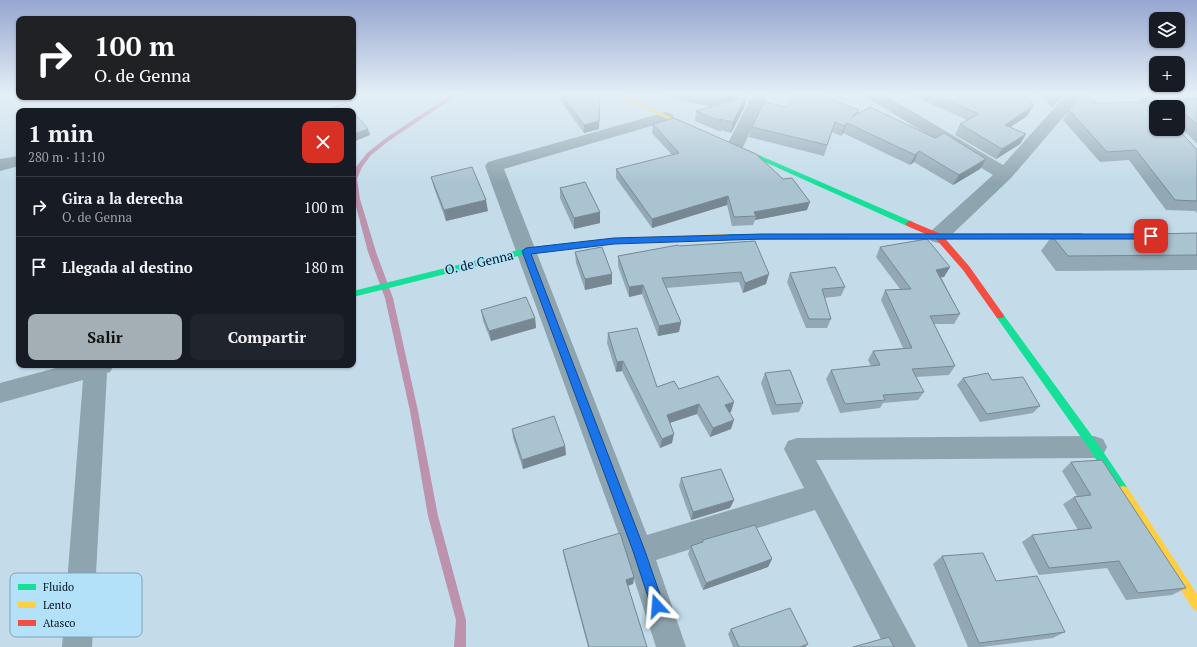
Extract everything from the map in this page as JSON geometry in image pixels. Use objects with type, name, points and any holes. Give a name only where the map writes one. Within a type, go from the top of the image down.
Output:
[{"type":"street","points":[[641,124],[494,166],[639,551],[671,647]]},
{"type":"street","points":[[683,124],[708,135]]},
{"type":"street","points":[[741,124],[728,144],[938,236],[966,268],[1094,447],[1197,604]]},
{"type":"street","points":[[922,124],[1005,174]]},
{"type":"street","points":[[938,236],[1005,174],[1049,124]]},
{"type":"street","points":[[0,165],[16,162]]},
{"type":"street","name":"O. de Genna","points":[[356,293],[526,251],[614,241],[762,236],[1095,236]]},
{"type":"street","points":[[0,393],[92,368]]},
{"type":"street","points":[[83,573],[99,368]]},
{"type":"street","points":[[901,647],[797,449],[1094,447]]},
{"type":"street","points":[[639,551],[821,496]]},
{"type":"street","points":[[77,647],[78,637]]},
{"type":"building","points":[[356,124],[364,124],[368,129],[356,133]]},
{"type":"building","points":[[653,124],[688,124],[756,154],[783,179],[792,178],[810,202],[754,212],[756,216],[734,217],[728,196],[652,219],[616,169],[679,153]]},
{"type":"building","points":[[753,124],[834,124],[827,145],[752,127]]},
{"type":"building","points":[[850,124],[906,124],[935,138],[944,133],[986,159],[959,175],[919,151],[915,155]]},
{"type":"building","points":[[960,124],[1006,124],[1005,125],[1026,134],[1002,149]]},
{"type":"building","points":[[1082,124],[1149,124],[1149,136],[1184,136],[1197,150],[1197,201],[1175,200],[1136,150],[1107,152]]},
{"type":"building","points":[[472,167],[486,200],[444,210],[431,177]]},
{"type":"building","points":[[585,182],[600,212],[574,218],[560,188]]},
{"type":"building","points":[[1197,233],[1197,255],[1068,256],[1052,236]]},
{"type":"building","points":[[927,239],[950,267],[936,270],[960,314],[930,316],[955,366],[912,369],[924,392],[883,395],[885,400],[845,404],[831,370],[880,365],[873,351],[912,348],[885,290],[911,289],[880,247]]},
{"type":"building","points":[[755,241],[769,274],[745,283],[741,272],[662,278],[681,322],[659,326],[643,285],[629,287],[618,256],[678,245]]},
{"type":"building","points":[[602,247],[612,274],[585,279],[575,252]]},
{"type":"building","points":[[835,267],[845,287],[822,289],[831,319],[809,319],[790,273]]},
{"type":"building","points":[[526,297],[535,318],[489,331],[481,310]]},
{"type":"building","points":[[637,328],[657,387],[674,381],[679,389],[718,376],[734,402],[725,405],[734,420],[713,428],[699,404],[667,415],[674,434],[662,439],[623,361],[617,362],[608,333]]},
{"type":"building","points":[[790,370],[803,403],[776,405],[765,373]]},
{"type":"building","points":[[988,373],[992,380],[1023,377],[1040,406],[987,414],[963,378]]},
{"type":"building","points":[[554,416],[565,446],[522,460],[512,429]]},
{"type":"building","points":[[1102,460],[1186,588],[1138,593],[1119,561],[1049,568],[1032,535],[1092,528],[1074,497],[1091,495],[1071,462]]},
{"type":"building","points":[[721,469],[734,500],[693,512],[681,478]]},
{"type":"building","points":[[755,525],[772,559],[706,583],[691,546],[703,542],[703,540]]},
{"type":"building","points":[[620,533],[634,577],[626,580],[647,647],[589,647],[563,550]]},
{"type":"building","points":[[983,553],[996,581],[1037,576],[1065,632],[979,643],[942,556]]},
{"type":"building","points":[[790,608],[808,644],[800,647],[739,647],[731,629]]},
{"type":"building","points":[[889,637],[894,647],[853,647]]},
{"type":"waterway","points":[[356,174],[359,167],[369,154],[410,124]]},
{"type":"waterway","points":[[356,192],[372,252],[389,298],[414,411],[433,516],[461,620],[460,647]]},
{"type":"traffic: fast","points":[[731,145],[910,224]]},
{"type":"traffic: fast","points":[[728,237],[1082,236]]},
{"type":"traffic: fast","points":[[356,293],[526,251],[575,245]]},
{"type":"traffic: fast","points":[[1000,316],[1094,447],[1123,491]]},
{"type":"traffic: slow","points":[[683,124],[698,131]]},
{"type":"traffic: slow","points":[[575,245],[613,241],[728,237]]},
{"type":"traffic: slow","points":[[1123,491],[1197,605]]},
{"type":"traffic: jam","points":[[910,224],[938,236],[966,268],[1000,316]]},
{"type":"route","points":[[657,606],[639,551],[526,251],[614,241],[762,236],[1151,236]]}]
